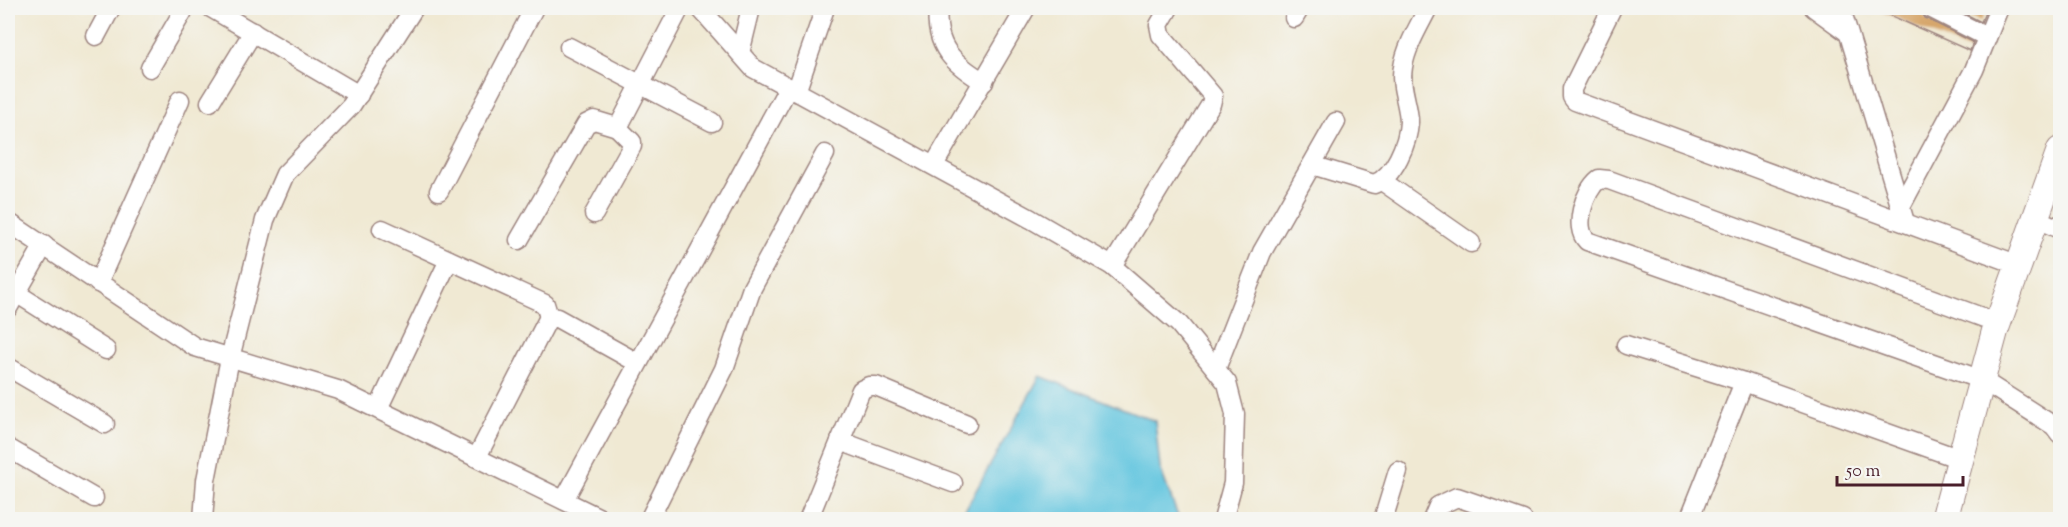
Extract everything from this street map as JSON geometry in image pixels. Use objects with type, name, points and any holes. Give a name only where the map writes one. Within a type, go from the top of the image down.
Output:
[{"type":"main road","points":[[1944,519],[1998,323],[2061,150]]},
{"type":"street","points":[[96,36],[111,8]]},
{"type":"street","points":[[150,68],[185,8]]},
{"type":"street","points":[[212,8],[359,95]]},
{"type":"street","points":[[203,519],[206,480],[230,358],[265,220],[285,174],[359,95],[414,8]]},
{"type":"street","points":[[438,190],[534,8]]},
{"type":"street","points":[[617,127],[680,8]]},
{"type":"street","points":[[700,8],[753,68],[934,165],[1112,266],[1179,324],[1227,384],[1236,414],[1233,483],[1223,519]]},
{"type":"street","points":[[740,53],[751,8]]},
{"type":"street","points":[[564,500],[636,362],[792,90],[825,8]]},
{"type":"street","points":[[938,8],[937,18],[943,46],[950,58],[984,82]]},
{"type":"street","points":[[934,165],[1026,8]]},
{"type":"street","points":[[1112,266],[1211,104],[1213,96],[1161,35],[1159,25],[1170,8]]},
{"type":"street","points":[[1312,165],[1374,184],[1382,181],[1394,165],[1406,138],[1409,121],[1401,80],[1403,65],[1428,8]]},
{"type":"street","points":[[1612,8],[1572,88],[1572,97],[1575,101],[1903,215],[2019,265]]},
{"type":"street","points":[[1814,8],[1847,33]]},
{"type":"street","points":[[1841,8],[1903,215]]},
{"type":"street","points":[[1930,8],[1987,37]]},
{"type":"street","points":[[1903,215],[1974,70],[1999,8]]},
{"type":"street","points":[[210,102],[253,32]]},
{"type":"street","points":[[569,47],[712,122]]},
{"type":"street","points":[[98,283],[180,100]]},
{"type":"street","points":[[519,240],[589,120],[617,127],[632,142],[632,146],[594,214]]},
{"type":"street","points":[[1216,369],[1257,262],[1336,122]]},
{"type":"street","points":[[649,519],[724,369],[752,288],[825,154]]},
{"type":"street","points":[[1998,323],[1609,180],[1599,179],[1592,184],[1579,226],[1581,235],[1587,241],[1982,380],[2054,426],[2061,434]]},
{"type":"street","points":[[1382,181],[1471,243]]},
{"type":"street","points":[[2036,219],[2061,229]]},
{"type":"street","points":[[8,222],[195,347],[338,390],[604,519]]},
{"type":"street","points":[[382,229],[545,304],[549,318],[477,458]]},
{"type":"street","points":[[44,245],[12,301],[106,350]]},
{"type":"street","points":[[378,409],[449,260]]},
{"type":"street","points":[[549,318],[557,318],[636,362]]},
{"type":"street","points":[[1626,345],[1744,382],[1960,459]]},
{"type":"street","points":[[8,367],[105,424]]},
{"type":"street","points":[[1689,519],[1744,382]]},
{"type":"street","points":[[808,519],[861,390],[869,386],[876,386],[967,424]]},
{"type":"street","points":[[840,441],[953,483]]},
{"type":"street","points":[[8,448],[94,498]]},
{"type":"street","points":[[1383,519],[1398,471]]},
{"type":"street","points":[[1432,519],[1438,506],[1456,497],[1523,519]]},
{"type":"water","points":[[1040,376],[1155,421],[1160,468],[1179,519],[960,519]]},
{"type":"building","points":[[1874,8],[1919,8],[1925,18],[1973,42],[1970,51]]},
{"type":"building","points":[[1954,8],[1987,8],[1981,22]]}]
